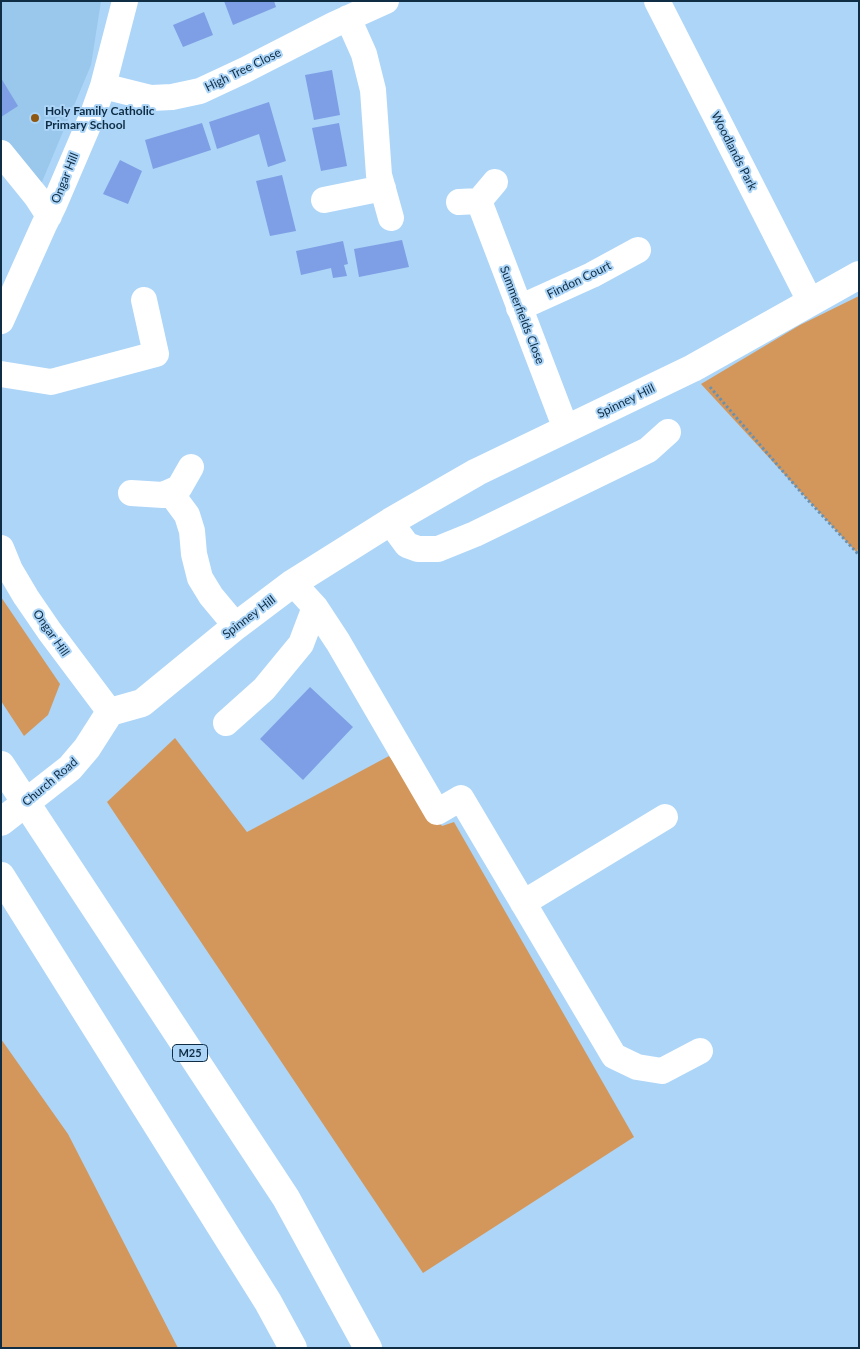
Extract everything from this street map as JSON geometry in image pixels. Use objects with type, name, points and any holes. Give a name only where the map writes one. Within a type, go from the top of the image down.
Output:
[{"type":"main road","name":"Spinney Hill","points":[[110,712],[142,703],[236,626],[293,584],[390,522],[477,472],[694,368],[859,275]]},
{"type":"main road","name":"Church Road","points":[[1,822],[70,768],[88,748],[110,712]]},
{"type":"main road","name":"M25","points":[[1,765],[286,1198],[368,1348]]},
{"type":"main road","points":[[1,876],[268,1302],[294,1348]]},
{"type":"street","name":"Ongar Hill","points":[[1,321],[8,285],[49,216],[93,114],[103,86],[125,1]]},
{"type":"street","name":"High Tree Close","points":[[103,86],[151,98],[172,97],[200,91],[386,1]]},
{"type":"street","name":"Woodlands Park","points":[[657,1],[810,301]]},
{"type":"street","points":[[348,18],[364,54],[373,90],[379,175],[391,218]]},
{"type":"street","points":[[1,153],[36,196],[49,216]]},
{"type":"street","points":[[324,200],[383,188]]},
{"type":"street","name":"Summerfields Close","points":[[477,195],[566,429]]},
{"type":"street","name":"Findon Court","points":[[519,308],[592,275],[638,250]]},
{"type":"street","points":[[1,374],[51,382],[156,354],[144,300]]},
{"type":"street","points":[[390,522],[407,545],[418,549],[438,549],[475,534],[648,450],[668,432]]},
{"type":"street","points":[[130,493],[163,495],[179,488],[191,467]]},
{"type":"street","points":[[170,492],[187,515],[192,531],[194,554],[200,578],[211,596],[236,626]]},
{"type":"street","name":"Ongar Hill","points":[[1,548],[10,570],[26,597],[110,712]]},
{"type":"street","points":[[293,584],[315,607],[338,642],[437,812],[461,798],[614,1056],[637,1067],[662,1071],[700,1051]]},
{"type":"street","points":[[226,723],[264,689],[301,644],[315,607]]},
{"type":"street","points":[[523,903],[665,817]]},
{"type":"path","points":[[694,368],[806,498],[859,556]]},
{"type":"shaded area","name":"Holy Family Catholic Primary School","points":[[1,1],[101,1],[91,65],[36,196],[1,170]]},
{"type":"shaded area","points":[[859,296],[859,544],[857,553],[701,384],[800,325]]},
{"type":"shaded area","points":[[1,597],[60,684],[48,715],[24,736],[1,701]]},
{"type":"shaded area","points":[[175,738],[247,832],[389,756],[442,826],[454,822],[634,1137],[423,1273],[107,802]]},
{"type":"shaded area","points":[[1,1039],[68,1134],[178,1348],[1,1348]]},
{"type":"building","points":[[224,1],[274,1],[276,7],[233,25]]},
{"type":"building","points":[[204,12],[213,35],[183,47],[173,25]]},
{"type":"building","points":[[332,70],[340,115],[314,120],[305,75]]},
{"type":"building","points":[[1,78],[18,106],[1,117]]},
{"type":"building","points":[[269,102],[286,161],[268,167],[259,134],[217,149],[209,122]]},
{"type":"building","points":[[202,123],[211,150],[153,169],[145,140]]},
{"type":"building","points":[[339,123],[347,166],[321,171],[312,128]]},
{"type":"building","points":[[120,160],[142,171],[128,204],[103,194]]},
{"type":"building","points":[[282,175],[296,231],[270,236],[256,181]]},
{"type":"building","points":[[402,240],[409,267],[359,277],[354,249]]},
{"type":"building","points":[[343,241],[348,264],[344,265],[347,276],[333,278],[331,268],[301,275],[296,251]]},
{"type":"building","points":[[310,687],[353,727],[303,780],[260,739]]},
{"type":"place","name":"Holy Family Catholic Primary School","points":[[35,118]]}]
